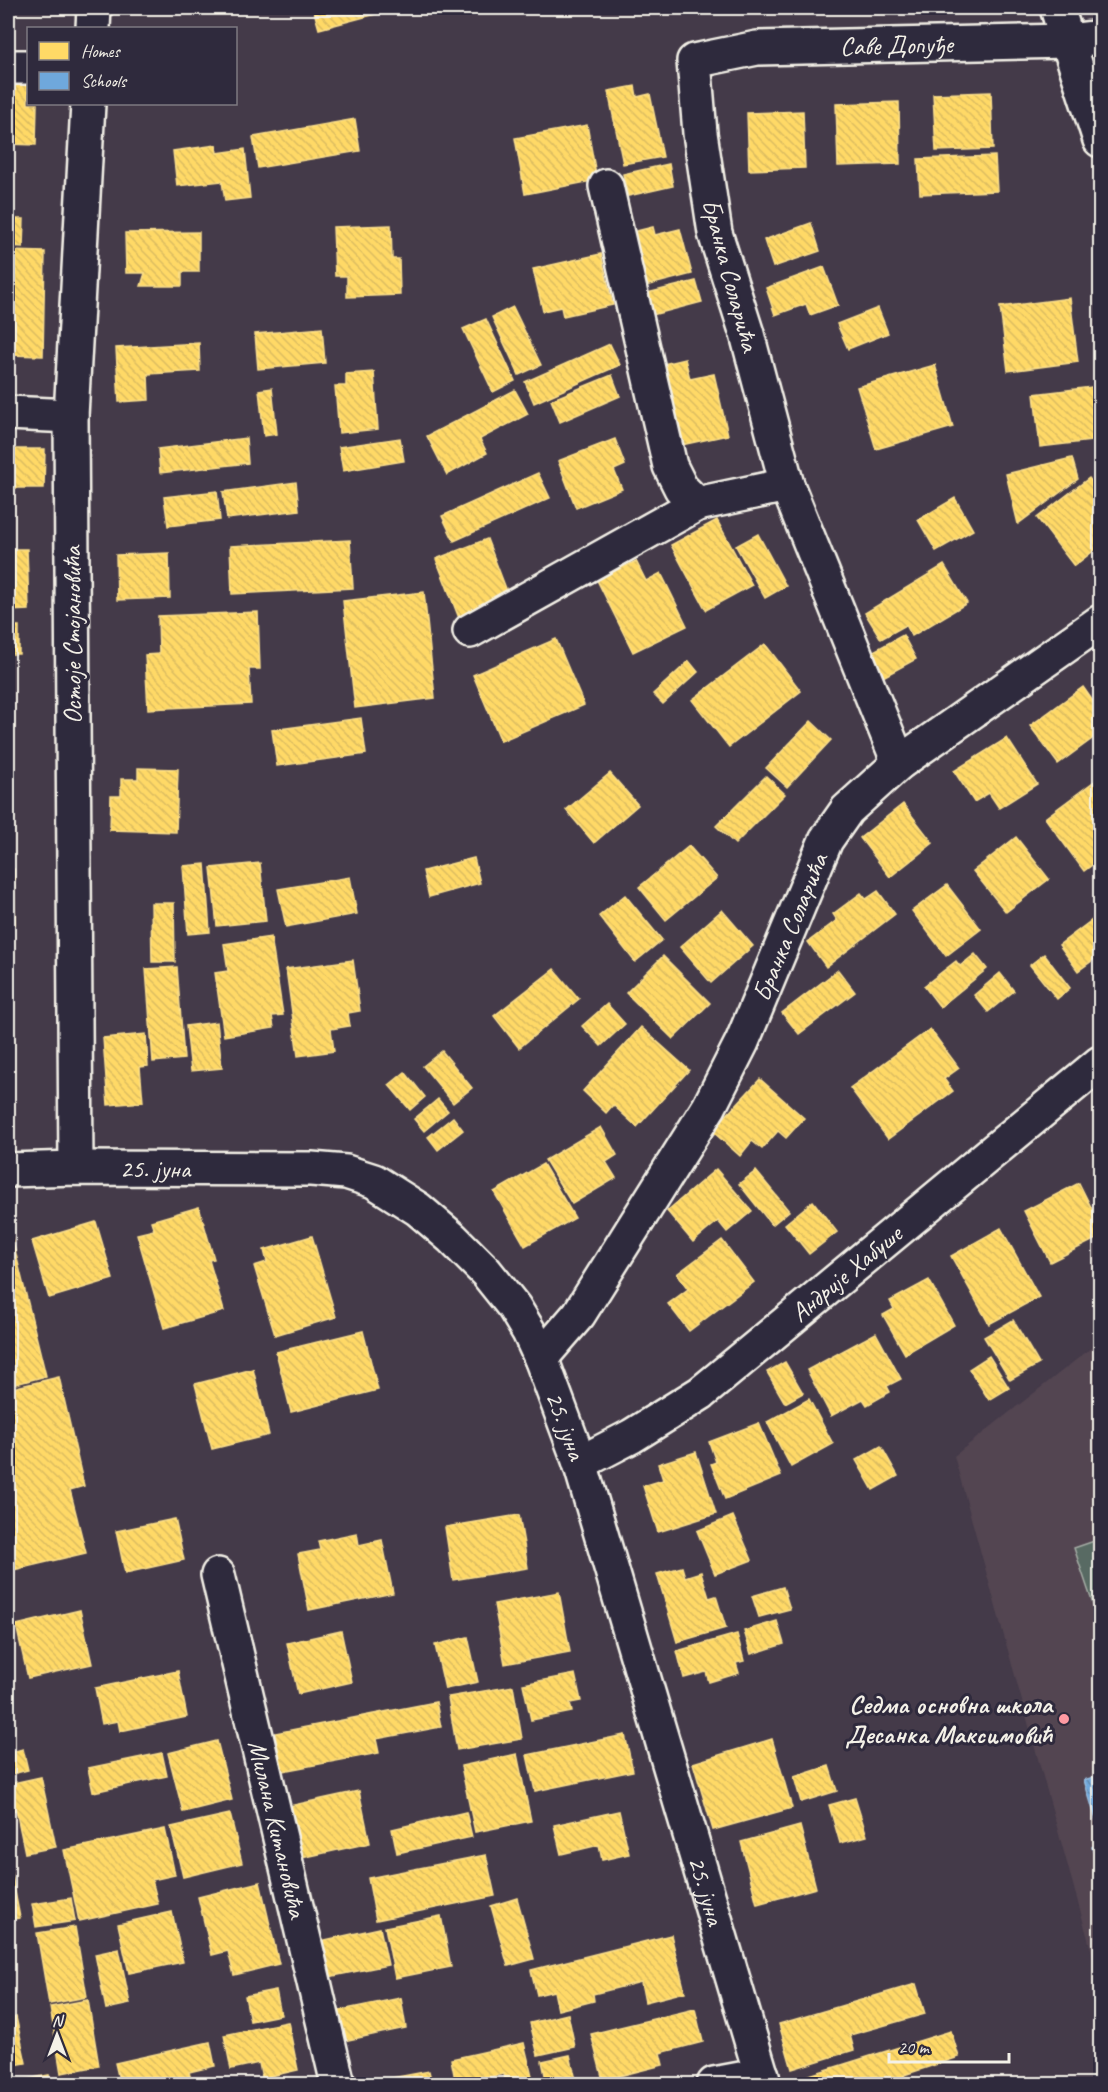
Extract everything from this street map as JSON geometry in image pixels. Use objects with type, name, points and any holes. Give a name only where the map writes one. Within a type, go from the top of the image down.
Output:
[{"type":"street","points":[[93,27],[94,8]]},
{"type":"street","points":[[1057,8],[1101,140]]},
{"type":"street","name":"Саве Допуђе","points":[[694,61],[757,48],[1068,41],[1101,38]]},
{"type":"street","name":"Бранка Соларића","points":[[541,1358],[579,1314],[709,1107],[742,1042],[826,840],[847,810],[899,763],[787,485],[747,334],[715,233],[700,133],[694,61]]},
{"type":"street","points":[[8,67],[27,67]]},
{"type":"street","name":"Остоје Стојановића","points":[[76,1168],[71,416],[88,105]]},
{"type":"street","points":[[606,186],[670,466],[681,488],[697,504]]},
{"type":"street","points":[[8,413],[71,416]]},
{"type":"street","points":[[470,631],[697,504],[787,485]]},
{"type":"street","points":[[899,763],[1098,629]]},
{"type":"street","name":"Андрије Хабуше","points":[[580,1463],[632,1436],[701,1394],[1101,1063]]},
{"type":"street","name":"25. јуна","points":[[8,1170],[311,1169],[346,1172],[374,1181],[418,1209],[452,1238],[486,1272],[514,1307],[529,1332],[580,1463],[763,2080]]},
{"type":"street","name":"Милана Китановића","points":[[218,1575],[338,2085]]},
{"type":"street","points":[[714,2085],[763,2080]]},
{"type":"shaded area","name":"Седма основна школа Десанка Максимовић","points":[[1100,1341],[1100,1982],[954,1456]]},
{"type":"green space","points":[[1100,1539],[1100,1625],[1074,1548]]},
{"type":"building: Homes","points":[[313,8],[379,8],[380,13],[319,29]]},
{"type":"building: Homes","points":[[8,80],[27,80],[27,105],[37,105],[36,145],[8,144]]},
{"type":"building: Homes","points":[[635,86],[637,97],[650,94],[663,157],[623,164],[608,91]]},
{"type":"building: Homes","points":[[991,92],[993,149],[936,151],[933,94]]},
{"type":"building: Homes","points":[[899,102],[900,164],[838,166],[836,104]]},
{"type":"building: Homes","points":[[803,111],[805,168],[749,170],[747,113]]},
{"type":"building: Homes","points":[[355,119],[360,151],[258,168],[253,137]]},
{"type":"building: Homes","points":[[587,125],[597,180],[525,194],[515,138]]},
{"type":"building: Homes","points":[[216,145],[217,153],[245,149],[250,198],[225,201],[222,181],[177,186],[173,151]]},
{"type":"building: Homes","points":[[995,156],[997,191],[920,194],[918,159]]},
{"type":"building: Homes","points":[[669,164],[673,186],[628,196],[623,174]]},
{"type":"building: Homes","points":[[8,219],[24,219],[23,247],[8,246]]},
{"type":"building: Homes","points":[[811,223],[820,251],[773,267],[764,240]]},
{"type":"building: Homes","points":[[391,225],[392,259],[399,259],[400,295],[347,297],[347,276],[335,276],[333,227]]},
{"type":"building: Homes","points":[[653,227],[655,235],[680,229],[692,274],[641,287],[628,233]]},
{"type":"building: Homes","points":[[199,232],[199,272],[182,272],[182,286],[141,286],[145,273],[126,273],[125,233]]},
{"type":"building: Homes","points":[[8,251],[45,252],[43,356],[8,355]]},
{"type":"building: Homes","points":[[601,254],[613,305],[563,316],[561,307],[543,311],[533,269]]},
{"type":"building: Homes","points":[[824,267],[838,305],[810,315],[806,304],[775,315],[766,288]]},
{"type":"building: Homes","points":[[696,281],[702,302],[648,316],[643,294]]},
{"type":"building: Homes","points":[[1070,298],[1078,362],[1008,371],[1000,307]]},
{"type":"building: Homes","points":[[513,307],[541,365],[519,375],[492,317]]},
{"type":"building: Homes","points":[[878,308],[888,333],[848,349],[837,324]]},
{"type":"building: Homes","points":[[486,319],[515,381],[493,392],[463,329]]},
{"type":"building: Homes","points":[[322,328],[325,363],[258,369],[255,334]]},
{"type":"building: Homes","points":[[199,343],[200,371],[148,374],[149,400],[119,402],[116,348]]},
{"type":"building: Homes","points":[[610,344],[620,365],[534,403],[525,382]]},
{"type":"building: Homes","points":[[685,359],[690,379],[714,374],[728,435],[681,445],[663,364]]},
{"type":"building: Homes","points":[[935,365],[953,427],[876,449],[857,387]]},
{"type":"building: Homes","points":[[374,372],[378,429],[339,433],[335,386],[346,386],[346,374]]},
{"type":"building: Homes","points":[[612,375],[620,396],[560,422],[551,400]]},
{"type":"building: Homes","points":[[1100,386],[1100,440],[1040,447],[1034,394]]},
{"type":"building: Homes","points":[[272,388],[277,434],[264,436],[259,390]]},
{"type":"building: Homes","points":[[515,390],[528,414],[480,439],[487,453],[447,475],[427,436]]},
{"type":"building: Homes","points":[[246,438],[248,463],[160,473],[158,449]]},
{"type":"building: Homes","points":[[400,438],[404,461],[343,471],[339,447]]},
{"type":"building: Homes","points":[[615,439],[625,465],[614,470],[622,489],[576,508],[558,461]]},
{"type":"building: Homes","points":[[8,449],[45,449],[44,488],[8,488]]},
{"type":"building: Homes","points":[[1072,458],[1078,479],[1018,524],[1006,474]]},
{"type":"building: Homes","points":[[538,473],[550,498],[454,541],[442,516]]},
{"type":"building: Homes","points":[[1089,478],[1100,492],[1100,546],[1074,566],[1037,518]]},
{"type":"building: Homes","points":[[296,482],[299,510],[227,519],[223,492]]},
{"type":"building: Homes","points":[[217,491],[220,520],[168,526],[164,497]]},
{"type":"building: Homes","points":[[955,498],[973,530],[936,551],[918,520]]},
{"type":"building: Homes","points":[[717,520],[752,585],[706,610],[671,545]]},
{"type":"building: Homes","points":[[758,534],[786,586],[765,598],[736,546]]},
{"type":"building: Homes","points":[[487,539],[510,599],[459,618],[436,559]]},
{"type":"building: Homes","points":[[350,540],[353,588],[232,594],[230,546]]},
{"type":"building: Homes","points":[[8,549],[27,549],[29,610],[8,611]]},
{"type":"building: Homes","points":[[169,553],[170,598],[117,600],[116,555]]},
{"type":"building: Homes","points":[[636,561],[646,581],[661,573],[687,626],[633,652],[597,580]]},
{"type":"building: Homes","points":[[944,565],[967,603],[912,636],[906,625],[881,639],[865,613]]},
{"type":"building: Homes","points":[[424,592],[435,698],[355,708],[343,601]]},
{"type":"building: Homes","points":[[258,612],[260,669],[249,669],[251,704],[148,709],[145,655],[159,654],[158,616]]},
{"type":"building: Homes","points":[[8,626],[19,626],[19,654],[8,654]]},
{"type":"building: Homes","points":[[903,635],[916,659],[883,677],[870,653]]},
{"type":"building: Homes","points":[[556,639],[584,705],[501,741],[473,675]]},
{"type":"building: Homes","points":[[765,644],[801,691],[729,747],[692,700]]},
{"type":"building: Homes","points":[[689,661],[698,672],[663,704],[653,694]]},
{"type":"building: Homes","points":[[1083,687],[1100,711],[1100,733],[1058,764],[1030,726]]},
{"type":"building: Homes","points":[[361,718],[366,754],[277,766],[272,730]]},
{"type":"building: Homes","points":[[811,721],[831,740],[787,787],[766,768]]},
{"type":"building: Homes","points":[[1007,738],[1037,784],[999,808],[989,793],[974,802],[954,771]]},
{"type":"building: Homes","points":[[138,768],[178,769],[176,832],[110,830],[111,796],[121,796],[121,779],[138,779]]},
{"type":"building: Homes","points":[[610,773],[638,805],[594,843],[566,810]]},
{"type":"building: Homes","points":[[766,776],[785,794],[735,844],[716,826]]},
{"type":"building: Homes","points":[[1100,777],[1100,859],[1084,871],[1045,818]]},
{"type":"building: Homes","points":[[903,804],[933,843],[890,877],[860,838]]},
{"type":"building: Homes","points":[[1016,837],[1049,879],[1006,912],[973,871]]},
{"type":"building: Homes","points":[[689,846],[717,878],[666,920],[639,887]]},
{"type":"building: Homes","points":[[474,858],[480,883],[429,897],[423,871]]},
{"type":"building: Homes","points":[[260,863],[266,921],[217,926],[211,868]]},
{"type":"building: Homes","points":[[205,864],[210,932],[188,934],[183,866]]},
{"type":"building: Homes","points":[[8,869],[14,869],[15,924],[8,924]]},
{"type":"building: Homes","points":[[350,877],[357,914],[286,927],[278,889]]},
{"type":"building: Homes","points":[[947,885],[981,929],[946,956],[912,911]]},
{"type":"building: Homes","points":[[878,891],[895,914],[826,967],[808,942],[837,920],[833,914],[861,893],[866,899]]},
{"type":"building: Homes","points":[[625,895],[662,940],[635,962],[599,916]]},
{"type":"building: Homes","points":[[151,903],[174,903],[175,962],[152,962]]},
{"type":"building: Homes","points":[[722,910],[753,946],[711,983],[680,947]]},
{"type":"building: Homes","points":[[1100,914],[1100,955],[1078,971],[1059,945]]},
{"type":"building: Homes","points":[[271,937],[283,1015],[272,1016],[274,1028],[224,1036],[215,973],[228,971],[224,944]]},
{"type":"building: Homes","points":[[975,954],[987,969],[940,1007],[924,986],[956,961],[960,966]]},
{"type":"building: Homes","points":[[1044,954],[1070,988],[1057,999],[1030,965]]},
{"type":"building: Homes","points":[[663,956],[710,1003],[673,1039],[626,993]]},
{"type":"building: Homes","points":[[353,960],[360,1011],[348,1013],[350,1026],[331,1029],[334,1051],[298,1056],[286,969]]},
{"type":"building: Homes","points":[[177,967],[184,1059],[153,1062],[146,969]]},
{"type":"building: Homes","points":[[554,969],[579,999],[519,1048],[494,1016]]},
{"type":"building: Homes","points":[[838,970],[855,992],[799,1034],[782,1013]]},
{"type":"building: Homes","points":[[1000,973],[1014,991],[988,1012],[974,995]]},
{"type":"building: Homes","points":[[607,1004],[625,1024],[601,1046],[582,1026]]},
{"type":"building: Homes","points":[[217,1022],[222,1068],[191,1071],[186,1026]]},
{"type":"building: Homes","points":[[641,1027],[689,1070],[637,1127],[613,1105],[606,1113],[583,1091]]},
{"type":"building: Homes","points":[[930,1029],[959,1068],[944,1079],[953,1091],[888,1139],[850,1088]]},
{"type":"building: Homes","points":[[146,1034],[148,1066],[140,1067],[143,1102],[108,1105],[103,1038]]},
{"type":"building: Homes","points":[[442,1051],[472,1088],[453,1103],[423,1066]]},
{"type":"building: Homes","points":[[405,1072],[425,1097],[410,1110],[389,1085]]},
{"type":"building: Homes","points":[[760,1079],[804,1118],[786,1138],[778,1131],[762,1149],[752,1141],[740,1156],[712,1131]]},
{"type":"building: Homes","points":[[438,1099],[448,1111],[424,1131],[414,1119]]},
{"type":"building: Homes","points":[[453,1117],[463,1130],[438,1150],[428,1137]]},
{"type":"building: Homes","points":[[601,1127],[617,1155],[606,1162],[616,1178],[572,1204],[545,1160]]},
{"type":"building: Homes","points":[[543,1164],[575,1218],[525,1246],[494,1192]]},
{"type":"building: Homes","points":[[716,1169],[752,1211],[727,1232],[718,1221],[693,1242],[667,1211]]},
{"type":"building: Homes","points":[[756,1171],[789,1211],[772,1225],[739,1184]]},
{"type":"building: Homes","points":[[1079,1183],[1100,1225],[1100,1237],[1050,1262],[1024,1211]]},
{"type":"building: Homes","points":[[813,1201],[837,1232],[809,1254],[785,1224]]},
{"type":"building: Homes","points":[[199,1207],[214,1259],[209,1260],[224,1311],[164,1328],[137,1234],[154,1230],[151,1221]]},
{"type":"building: Homes","points":[[8,1222],[46,1376],[8,1386]]},
{"type":"building: Homes","points":[[96,1222],[113,1279],[49,1298],[32,1241]]},
{"type":"building: Homes","points":[[1001,1228],[1039,1297],[989,1324],[951,1256]]},
{"type":"building: Homes","points":[[312,1236],[336,1317],[275,1335],[254,1266],[267,1262],[264,1250]]},
{"type":"building: Homes","points":[[722,1240],[754,1282],[689,1331],[668,1304],[688,1289],[677,1274]]},
{"type":"building: Homes","points":[[929,1280],[954,1325],[905,1354],[883,1315],[894,1309],[890,1301]]},
{"type":"building: Homes","points":[[1013,1320],[1039,1364],[1010,1380],[984,1337]]},
{"type":"building: Homes","points":[[363,1331],[378,1390],[291,1412],[276,1352]]},
{"type":"building: Homes","points":[[876,1333],[901,1379],[887,1386],[890,1392],[867,1405],[863,1399],[831,1416],[807,1370]]},
{"type":"building: Homes","points":[[989,1356],[1009,1388],[989,1400],[969,1369]]},
{"type":"building: Homes","points":[[785,1362],[803,1393],[785,1403],[767,1372]]},
{"type":"building: Homes","points":[[253,1369],[269,1435],[212,1449],[195,1384]]},
{"type":"building: Homes","points":[[59,1377],[84,1486],[70,1490],[86,1553],[13,1570],[8,1548],[8,1389]]},
{"type":"building: Homes","points":[[809,1399],[833,1444],[791,1467],[767,1422]]},
{"type":"building: Homes","points":[[759,1423],[781,1476],[725,1499],[711,1464],[716,1462],[709,1442]]},
{"type":"building: Homes","points":[[881,1446],[898,1476],[873,1490],[856,1460]]},
{"type":"building: Homes","points":[[696,1452],[716,1514],[658,1532],[643,1486],[663,1480],[658,1464]]},
{"type":"building: Homes","points":[[519,1515],[528,1568],[453,1580],[445,1527]]},
{"type":"building: Homes","points":[[733,1516],[752,1560],[715,1574],[697,1531]]},
{"type":"building: Homes","points":[[175,1519],[184,1560],[125,1573],[116,1531]]},
{"type":"building: Homes","points":[[357,1533],[359,1545],[382,1540],[393,1593],[309,1610],[298,1554],[320,1550],[318,1541]]},
{"type":"building: Homes","points":[[682,1567],[685,1577],[701,1572],[709,1598],[716,1596],[726,1628],[677,1642],[657,1574]]},
{"type":"building: Homes","points":[[783,1587],[790,1609],[759,1617],[752,1596]]},
{"type":"building: Homes","points":[[559,1592],[570,1652],[505,1664],[494,1604]]},
{"type":"building: Homes","points":[[80,1610],[92,1664],[28,1678],[16,1625]]},
{"type":"building: Homes","points":[[777,1621],[784,1644],[751,1654],[744,1631]]},
{"type":"building: Homes","points":[[341,1631],[352,1682],[298,1694],[287,1643]]},
{"type":"building: Homes","points":[[737,1634],[744,1661],[736,1663],[739,1673],[709,1682],[706,1672],[684,1678],[677,1651]]},
{"type":"building: Homes","points":[[468,1637],[478,1682],[445,1689],[435,1645]]},
{"type":"building: Homes","points":[[178,1671],[187,1717],[120,1731],[118,1721],[102,1724],[95,1688]]},
{"type":"building: Homes","points":[[575,1674],[581,1701],[570,1703],[572,1712],[531,1720],[523,1684]]},
{"type":"building: Homes","points":[[513,1686],[522,1739],[457,1750],[448,1697]]},
{"type":"building: Homes","points":[[436,1702],[441,1727],[376,1739],[379,1753],[283,1771],[275,1733]]},
{"type":"building: Homes","points":[[625,1735],[633,1771],[535,1791],[527,1755]]},
{"type":"building: Homes","points":[[772,1739],[792,1808],[713,1830],[693,1763]]},
{"type":"building: Homes","points":[[217,1741],[232,1800],[183,1812],[168,1753]]},
{"type":"building: Homes","points":[[23,1749],[28,1770],[8,1775],[8,1753]]},
{"type":"building: Homes","points":[[162,1753],[167,1776],[93,1792],[88,1768]]},
{"type":"building: Homes","points":[[517,1754],[531,1821],[475,1832],[461,1766]]},
{"type":"building: Homes","points":[[829,1766],[837,1791],[801,1802],[794,1777]]},
{"type":"building: Homes","points":[[41,1777],[56,1847],[25,1853],[16,1810],[8,1812],[8,1784]]},
{"type":"building: Homes","points":[[359,1791],[370,1843],[301,1858],[289,1806]]},
{"type":"building: Homes","points":[[855,1798],[867,1836],[840,1843],[829,1805]]},
{"type":"building: Homes","points":[[619,1811],[629,1854],[602,1860],[599,1845],[561,1854],[554,1825]]},
{"type":"building: Homes","points":[[466,1812],[472,1837],[397,1853],[392,1829]]},
{"type":"building: Homes","points":[[230,1814],[242,1863],[183,1877],[171,1827]]},
{"type":"building: Homes","points":[[800,1826],[816,1888],[757,1904],[741,1842]]},
{"type":"building: Homes","points":[[165,1829],[175,1875],[152,1880],[158,1904],[79,1921],[64,1850]]},
{"type":"building: Homes","points":[[486,1855],[495,1896],[376,1920],[368,1878]]},
{"type":"building: Homes","points":[[8,1865],[10,1865],[20,1918],[8,1920]]},
{"type":"building: Homes","points":[[260,1882],[279,1964],[234,1975],[228,1951],[212,1955],[198,1897]]},
{"type":"building: Homes","points":[[71,1898],[75,1921],[36,1927],[32,1904]]},
{"type":"building: Homes","points":[[517,1898],[534,1959],[508,1966],[491,1906]]},
{"type":"building: Homes","points":[[172,1912],[183,1962],[129,1973],[118,1924]]},
{"type":"building: Homes","points":[[441,1916],[451,1967],[395,1978],[385,1927]]},
{"type":"building: Homes","points":[[75,1927],[87,1997],[49,2004],[37,1933]]},
{"type":"building: Homes","points":[[380,1928],[388,1965],[328,1977],[320,1941]]},
{"type":"building: Homes","points":[[671,1935],[685,1992],[645,2002],[641,1982],[593,1994],[594,2001],[558,2010],[554,1991],[537,1995],[531,1970]]},
{"type":"building: Homes","points":[[119,1949],[130,2004],[106,2009],[95,1954]]},
{"type":"building: Homes","points":[[916,1984],[925,2014],[850,2035],[854,2050],[792,2069],[779,2024]]},
{"type":"building: Homes","points":[[276,1990],[281,2015],[250,2021],[245,1996]]},
{"type":"building: Homes","points":[[401,1998],[406,2028],[343,2041],[336,2011]]},
{"type":"building: Homes","points":[[88,2000],[99,2066],[61,2073],[50,2007]]},
{"type":"building: Homes","points":[[695,2009],[703,2042],[660,2053],[663,2065],[603,2080],[591,2034]]},
{"type":"building: Homes","points":[[568,2014],[575,2047],[538,2055],[530,2023]]},
{"type":"building: Homes","points":[[16,2017],[26,2063],[8,2066],[8,2019]]},
{"type":"building: Homes","points":[[288,2022],[298,2070],[262,2078],[259,2063],[231,2069],[224,2035]]},
{"type":"building: Homes","points":[[951,2031],[959,2057],[904,2075],[907,2084],[806,2084],[803,2077]]},
{"type":"building: Homes","points":[[210,2042],[215,2066],[189,2072],[192,2084],[120,2084],[115,2063]]},
{"type":"building: Homes","points":[[524,2043],[534,2084],[506,2084],[504,2074],[456,2084],[451,2059]]},
{"type":"building: Homes","points":[[570,2055],[577,2084],[547,2084],[542,2061]]},
{"type":"building: Homes","points":[[429,2071],[432,2084],[360,2084]]},
{"type":"building: Homes","points":[[49,2075],[51,2084],[8,2084],[8,2083]]},
{"type":"building: Schools","points":[[1100,1775],[1100,1833],[1084,1780]]},
{"type":"building: Schools","points":[[1100,1844],[1100,1875],[1092,1847]]},
{"type":"place","name":"Седма основна школа Десанка Максимовић","points":[[1064,1719]]}]
